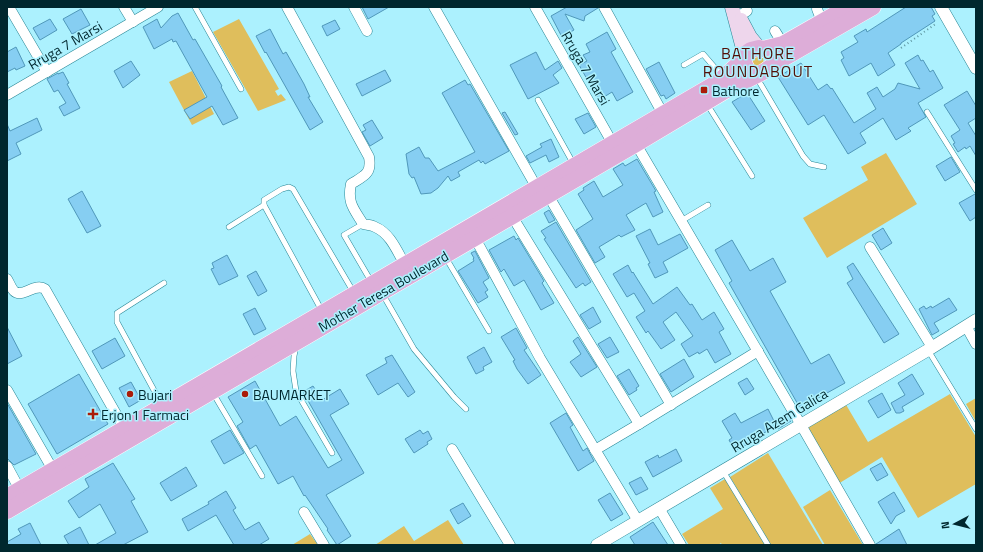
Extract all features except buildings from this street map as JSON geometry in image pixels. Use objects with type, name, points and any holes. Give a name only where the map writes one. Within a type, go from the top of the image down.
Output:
[{"type":"main road","name":"Mother Teresa Boulevard","points":[[13,494],[354,294],[377,288],[475,238],[512,216],[575,166],[723,78],[753,53],[819,15],[848,7]]},
{"type":"main road","name":"Mother Teresa Boulevard","points":[[7,511],[297,341],[377,288],[405,265],[636,144],[725,91],[761,73],[873,7]]},
{"type":"main road","points":[[738,10],[750,37],[753,53],[746,67],[748,71],[752,73],[761,73],[770,60],[769,55],[753,53]]},
{"type":"street","points":[[9,7],[47,72]]},
{"type":"street","points":[[124,7],[133,22]]},
{"type":"street","name":"Rruga 7 Marsi","points":[[7,95],[158,7]]},
{"type":"street","points":[[287,7],[369,157],[369,171],[351,184],[349,201],[363,224],[376,227],[385,233],[393,243],[405,265]]},
{"type":"street","points":[[354,7],[367,31]]},
{"type":"street","points":[[434,7],[542,192],[672,405]]},
{"type":"street","name":"Rruga 7 Marsi","points":[[535,7],[613,144]]},
{"type":"street","points":[[604,7],[663,114]]},
{"type":"street","points":[[940,7],[976,68]]},
{"type":"street","points":[[636,144],[870,545]]},
{"type":"street","points":[[512,216],[639,424]]},
{"type":"street","points":[[475,238],[540,358],[638,521]]},
{"type":"street","points":[[870,247],[930,348]]},
{"type":"street","points":[[7,279],[13,290],[17,293],[22,293],[38,287],[45,288],[124,428]]},
{"type":"street","points":[[971,323],[976,344]]},
{"type":"street","name":"Rruga Azem Galica","points":[[598,545],[971,323]]},
{"type":"street","points":[[595,450],[672,405],[758,351]]},
{"type":"street","points":[[7,390],[53,470]]},
{"type":"street","points":[[452,450],[510,545]]},
{"type":"street","points":[[7,466],[13,494]]},
{"type":"street","points":[[659,508],[681,545]]},
{"type":"street","points":[[304,512],[324,545]]},
{"type":"lane","points":[[195,7],[241,89]]},
{"type":"lane","points":[[684,65],[703,54],[723,78]]},
{"type":"lane","points":[[761,73],[803,156],[810,164],[824,167]]},
{"type":"lane","points":[[538,100],[575,166]]},
{"type":"lane","points":[[707,103],[752,176]]},
{"type":"lane","points":[[927,112],[976,190]]},
{"type":"lane","points":[[323,312],[264,206],[264,200],[282,189],[288,187],[293,189],[354,294]]},
{"type":"lane","points":[[681,221],[708,205]]},
{"type":"lane","points":[[229,227],[264,206]]},
{"type":"lane","points":[[363,224],[344,235],[414,349],[454,397],[466,408]]},
{"type":"lane","points":[[444,255],[490,331]]},
{"type":"lane","points":[[162,406],[124,335],[116,316],[117,313],[164,283]]},
{"type":"lane","points":[[297,341],[293,370],[296,391],[332,453]]},
{"type":"lane","points":[[930,348],[976,429]]},
{"type":"lane","points":[[212,391],[262,476]]},
{"type":"lane","points":[[723,471],[768,545]]},
{"type":"path","points":[[900,48],[936,23]]},
{"type":"shaded area","points":[[239,19],[279,89],[275,91],[278,96],[281,94],[286,100],[258,111],[213,32]]},
{"type":"shaded area","points":[[756,56],[760,56],[762,57],[762,65],[756,66],[753,63],[753,59]]},
{"type":"shaded area","points":[[192,71],[214,114],[192,125],[169,82]]},
{"type":"shaded area","points":[[886,153],[917,204],[827,258],[803,218],[868,180],[861,167]]},
{"type":"shaded area","points":[[950,394],[976,437],[976,484],[918,518],[882,457],[838,484],[805,427],[845,403],[868,442]]},
{"type":"shaded area","points":[[976,398],[976,422],[966,404]]},
{"type":"shaded area","points":[[768,453],[823,545],[771,545],[730,477]]},
{"type":"shaded area","points":[[725,479],[765,545],[722,545],[721,543],[718,545],[689,545],[682,534],[723,509],[710,488]]},
{"type":"shaded area","points":[[830,490],[863,545],[825,545],[803,507]]},
{"type":"shaded area","points":[[448,520],[464,545],[375,545],[404,526],[414,541]]},
{"type":"shaded area","points":[[310,534],[318,545],[292,545]]},
{"type":"place","name":"Bathore","points":[[704,90]]},
{"type":"place","name":"Bujari","points":[[130,394]]},
{"type":"place","name":"BAUMARKET","points":[[245,394]]},
{"type":"place","name":"Erjon1 Farmaci","points":[[93,414]]},
{"type":"district","name":"BATHORE ROUNDABOUT","points":[[758,62]]}]
